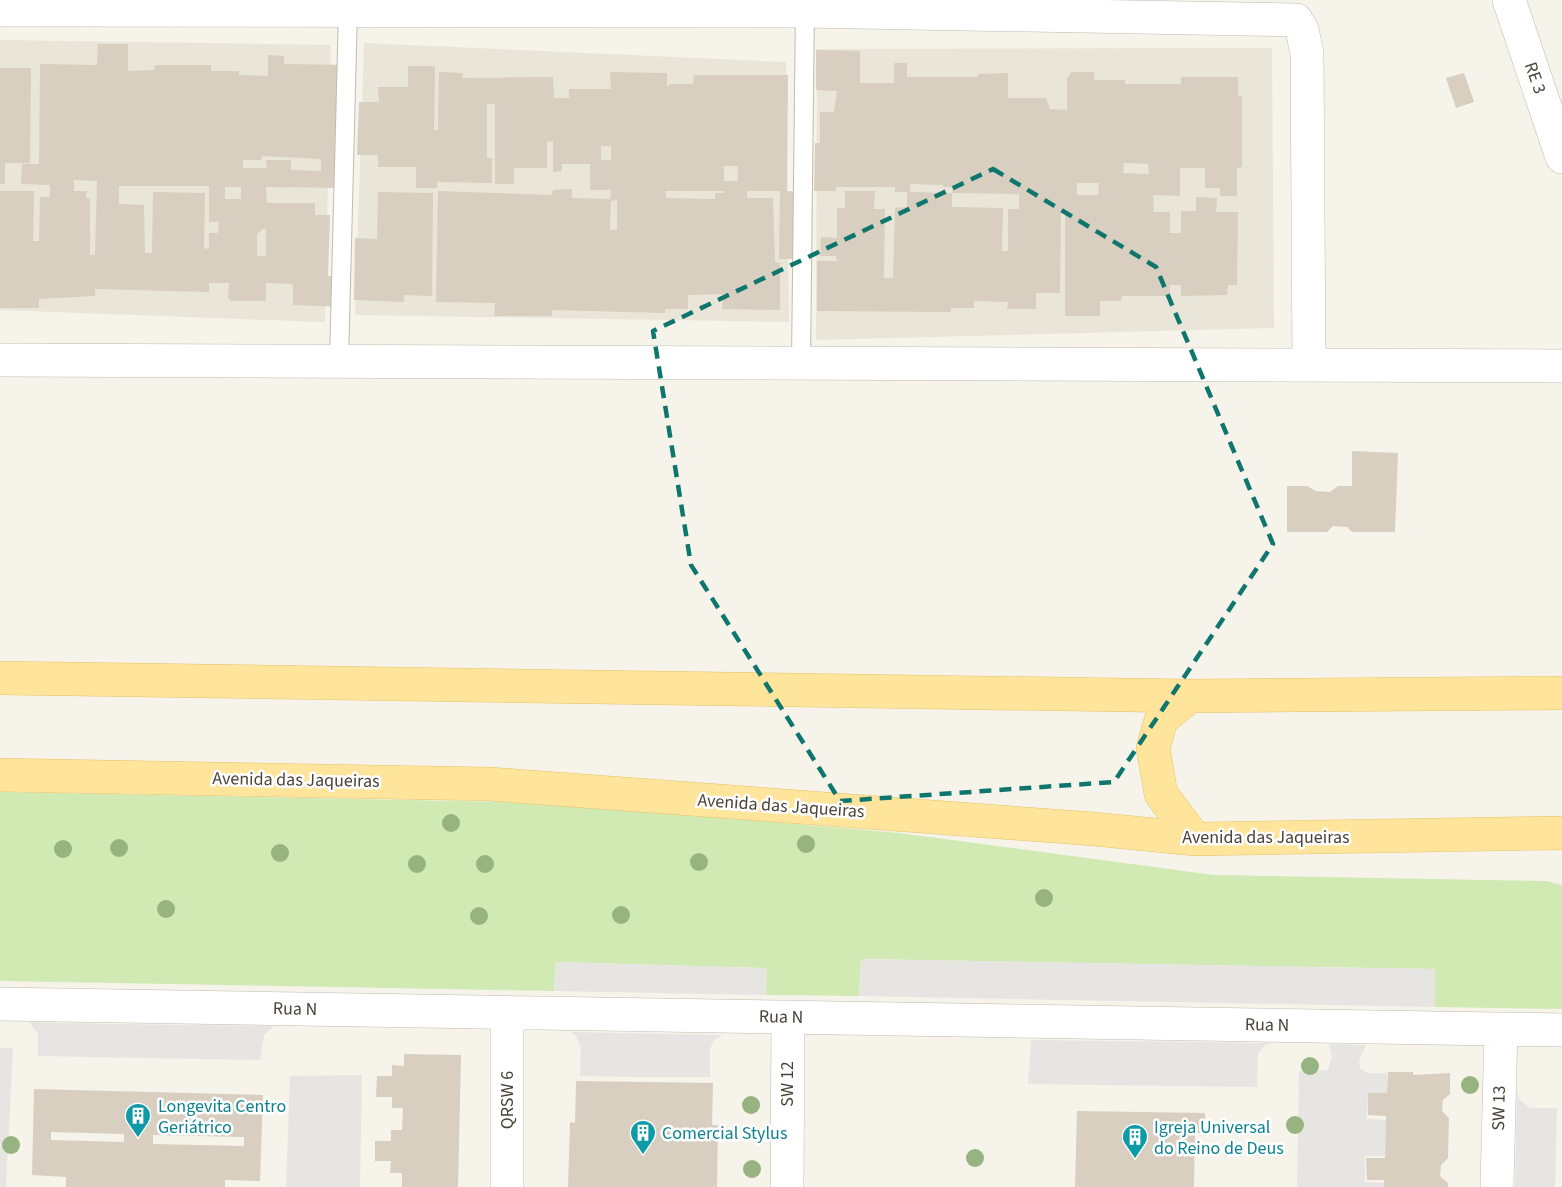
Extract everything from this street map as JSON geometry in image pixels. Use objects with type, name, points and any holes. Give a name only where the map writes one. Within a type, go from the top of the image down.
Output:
[{"type":"main road","points":[[0,678],[1190,696],[1562,693]]},
{"type":"main road","points":[[1190,696],[1161,720],[1153,748],[1161,794],[1195,839]]},
{"type":"main road","name":"Avenida das Jaqueiras","points":[[0,775],[490,784],[1094,829],[1195,839],[1562,833]]},
{"type":"street","name":"RE 3","points":[[1509,0],[1559,141]]},
{"type":"street","points":[[0,10],[348,10],[401,5],[805,5],[1296,20],[1302,30],[1307,53],[1310,365]]},
{"type":"street","points":[[0,360],[1562,366]]},
{"type":"street","name":"Rua N","points":[[0,1004],[1562,1030]]},
{"type":"street","name":"QRSW 6","points":[[507,1012],[507,1187]]},
{"type":"street","name":"SW 12","points":[[787,1187],[788,1017]]},
{"type":"street","name":"SW 13","points":[[1497,1187],[1501,1029]]},
{"type":"lane","points":[[801,363],[805,5]]},
{"type":"lane","points":[[339,361],[348,10]]},
{"type":"highlighted area","points":[[993,169],[1156,267],[1273,544],[1114,782],[840,801],[691,565],[653,331]]},
{"type":"shaded area","points":[[0,40],[331,45],[325,322],[0,310]]},
{"type":"shaded area","points":[[364,43],[786,62],[789,322],[355,315]]},
{"type":"shaded area","points":[[1272,48],[1274,328],[816,340],[817,49]]},
{"type":"shaded area","points":[[861,959],[1435,969],[1435,1007],[859,996]]},
{"type":"shaded area","points":[[556,962],[767,968],[766,995],[554,991]]},
{"type":"shaded area","points":[[29,1022],[274,1026],[264,1035],[260,1060],[38,1056],[38,1034]]},
{"type":"shaded area","points":[[571,1032],[723,1035],[714,1040],[710,1049],[710,1077],[580,1076],[581,1047],[576,1036]]},
{"type":"shaded area","points":[[1029,1040],[1274,1043],[1265,1045],[1258,1053],[1257,1087],[1028,1084],[1031,1042]]},
{"type":"shaded area","points":[[1329,1044],[1366,1045],[1359,1061],[1360,1068],[1367,1073],[1387,1073],[1387,1093],[1368,1093],[1367,1119],[1386,1120],[1385,1156],[1365,1156],[1365,1182],[1384,1183],[1384,1187],[1297,1187],[1299,1071],[1328,1070],[1332,1057]]},
{"type":"shaded area","points":[[0,1048],[13,1048],[6,1187],[0,1187]]},
{"type":"shaded area","points":[[362,1075],[360,1187],[286,1187],[290,1076]]},
{"type":"shaded area","points":[[1517,1092],[1520,1100],[1530,1108],[1557,1108],[1555,1187],[1515,1187]]},
{"type":"green space","points":[[0,792],[560,803],[899,833],[1214,875],[1546,881],[1562,885],[1562,1009],[1435,1007],[1435,969],[861,959],[859,996],[766,995],[766,968],[556,962],[554,991],[0,981]]},
{"type":"building","points":[[98,44],[128,44],[128,71],[154,70],[155,65],[211,65],[211,71],[239,71],[239,75],[268,76],[268,55],[284,56],[284,64],[349,65],[346,188],[266,187],[267,203],[315,203],[315,215],[330,215],[328,276],[344,276],[343,307],[293,305],[293,284],[266,283],[266,301],[232,301],[228,298],[229,283],[209,283],[209,292],[95,289],[95,296],[39,299],[39,308],[0,308],[0,191],[34,191],[33,241],[39,241],[40,197],[50,197],[50,185],[21,184],[22,164],[39,164],[40,64],[97,65]],"holes":[[[262,156],[321,159],[321,171],[291,170],[291,160],[266,160],[267,168],[243,168],[243,160],[261,160]],[[74,180],[97,181],[95,255],[90,255],[90,199],[86,198],[87,191],[74,191]],[[119,186],[209,186],[209,222],[219,222],[218,233],[209,233],[209,248],[204,249],[205,193],[153,192],[152,253],[145,253],[144,205],[119,204]],[[225,187],[241,187],[241,199],[225,199]],[[266,229],[266,256],[257,256],[257,234]]]},
{"type":"building","points":[[816,50],[860,51],[860,83],[894,83],[894,63],[907,63],[907,77],[978,77],[978,74],[1008,73],[1008,98],[1046,98],[1050,109],[1067,110],[1067,78],[1072,72],[1094,72],[1094,80],[1125,80],[1125,84],[1181,84],[1181,77],[1238,77],[1238,96],[1242,96],[1242,167],[1237,168],[1237,196],[1220,196],[1220,188],[1205,188],[1205,168],[1180,168],[1180,196],[1153,195],[1154,212],[1170,212],[1170,233],[1181,233],[1181,211],[1196,211],[1196,197],[1217,198],[1216,212],[1238,212],[1237,285],[1228,285],[1227,295],[1181,296],[1181,285],[1170,285],[1170,296],[1122,296],[1121,301],[1100,301],[1100,316],[1065,316],[1065,211],[1061,211],[1060,293],[1036,293],[1036,309],[1007,309],[1008,302],[974,301],[974,308],[951,308],[951,312],[817,311],[817,261],[837,261],[836,256],[820,256],[821,237],[837,238],[837,208],[845,208],[845,191],[875,191],[874,209],[885,209],[884,278],[893,278],[895,208],[907,207],[907,192],[895,192],[895,187],[836,187],[836,191],[814,191],[815,143],[820,143],[820,112],[834,112],[837,91],[816,90]],"holes":[[[1124,163],[1148,164],[1149,174],[1123,173]],[[1077,183],[1099,183],[1098,195],[1077,195]],[[910,184],[953,187],[952,193],[910,192]],[[952,193],[1019,194],[1019,209],[1008,209],[1008,251],[1002,251],[1003,208],[952,207]]]},
{"type":"building","points":[[408,66],[435,66],[434,130],[438,130],[439,72],[463,73],[462,78],[553,77],[554,98],[569,98],[569,89],[611,89],[610,72],[667,73],[667,87],[670,84],[693,84],[694,75],[788,75],[787,191],[805,192],[804,259],[779,259],[780,191],[747,191],[747,198],[773,198],[775,262],[780,263],[780,310],[722,309],[723,294],[688,295],[688,309],[665,309],[665,313],[552,310],[552,316],[494,316],[495,303],[436,302],[438,191],[552,195],[553,190],[572,189],[572,198],[610,199],[611,190],[590,190],[590,164],[562,164],[562,171],[553,172],[553,141],[547,142],[547,168],[514,168],[514,184],[495,184],[495,104],[487,104],[487,158],[492,158],[492,183],[437,182],[437,188],[416,188],[416,167],[378,167],[378,155],[357,155],[359,102],[379,102],[378,87],[408,87]],"holes":[[[601,146],[611,146],[611,160],[601,160]],[[724,166],[738,166],[738,181],[724,181]],[[666,191],[724,191],[724,193],[715,193],[715,199],[666,198]],[[617,200],[617,230],[610,230],[611,201]]]},
{"type":"building","points":[[0,68],[31,68],[30,163],[5,163],[5,184],[0,184]]},
{"type":"building","points":[[1464,73],[1474,102],[1456,108],[1446,78]]},
{"type":"building","points":[[378,192],[433,193],[432,296],[404,295],[404,302],[354,300],[355,238],[377,239]]},
{"type":"building","points":[[1352,451],[1398,453],[1395,532],[1352,532],[1347,527],[1333,526],[1327,532],[1287,532],[1287,486],[1307,486],[1316,491],[1330,492],[1338,486],[1352,486]]},
{"type":"building","points":[[404,1054],[461,1055],[458,1187],[402,1187],[402,1173],[390,1173],[391,1161],[375,1161],[375,1141],[391,1141],[391,1130],[402,1130],[403,1108],[392,1108],[392,1097],[376,1097],[377,1076],[392,1076],[392,1065],[404,1066]]},
{"type":"building","points":[[1388,1072],[1413,1072],[1413,1075],[1450,1073],[1450,1094],[1443,1100],[1442,1111],[1449,1118],[1448,1158],[1441,1165],[1440,1176],[1448,1183],[1448,1187],[1384,1187],[1384,1180],[1367,1180],[1366,1158],[1385,1158],[1386,1116],[1368,1115],[1368,1093],[1387,1093]]},
{"type":"building","name":"Comercial Stylus","points":[[576,1081],[713,1083],[712,1125],[718,1125],[717,1187],[568,1187],[570,1122],[575,1123]]},
{"type":"building","name":"Longevita Centro Geriátrico","points":[[34,1089],[263,1095],[260,1181],[225,1180],[225,1187],[66,1187],[66,1177],[32,1175]],"holes":[[[51,1132],[124,1134],[124,1142],[51,1140]],[[153,1135],[244,1137],[244,1146],[153,1144]]]},
{"type":"building","name":"Igreja Universal do Reino de Deus","points":[[1077,1111],[1205,1113],[1205,1133],[1195,1133],[1194,1187],[1075,1187]]},
{"type":"place","name":"Longevita Centro Geriátrico","points":[[138,1139]]},
{"type":"place","name":"Comercial Stylus","points":[[643,1156]]},
{"type":"place","name":"Igreja Universal do Reino de Deus","points":[[1135,1160]]}]
